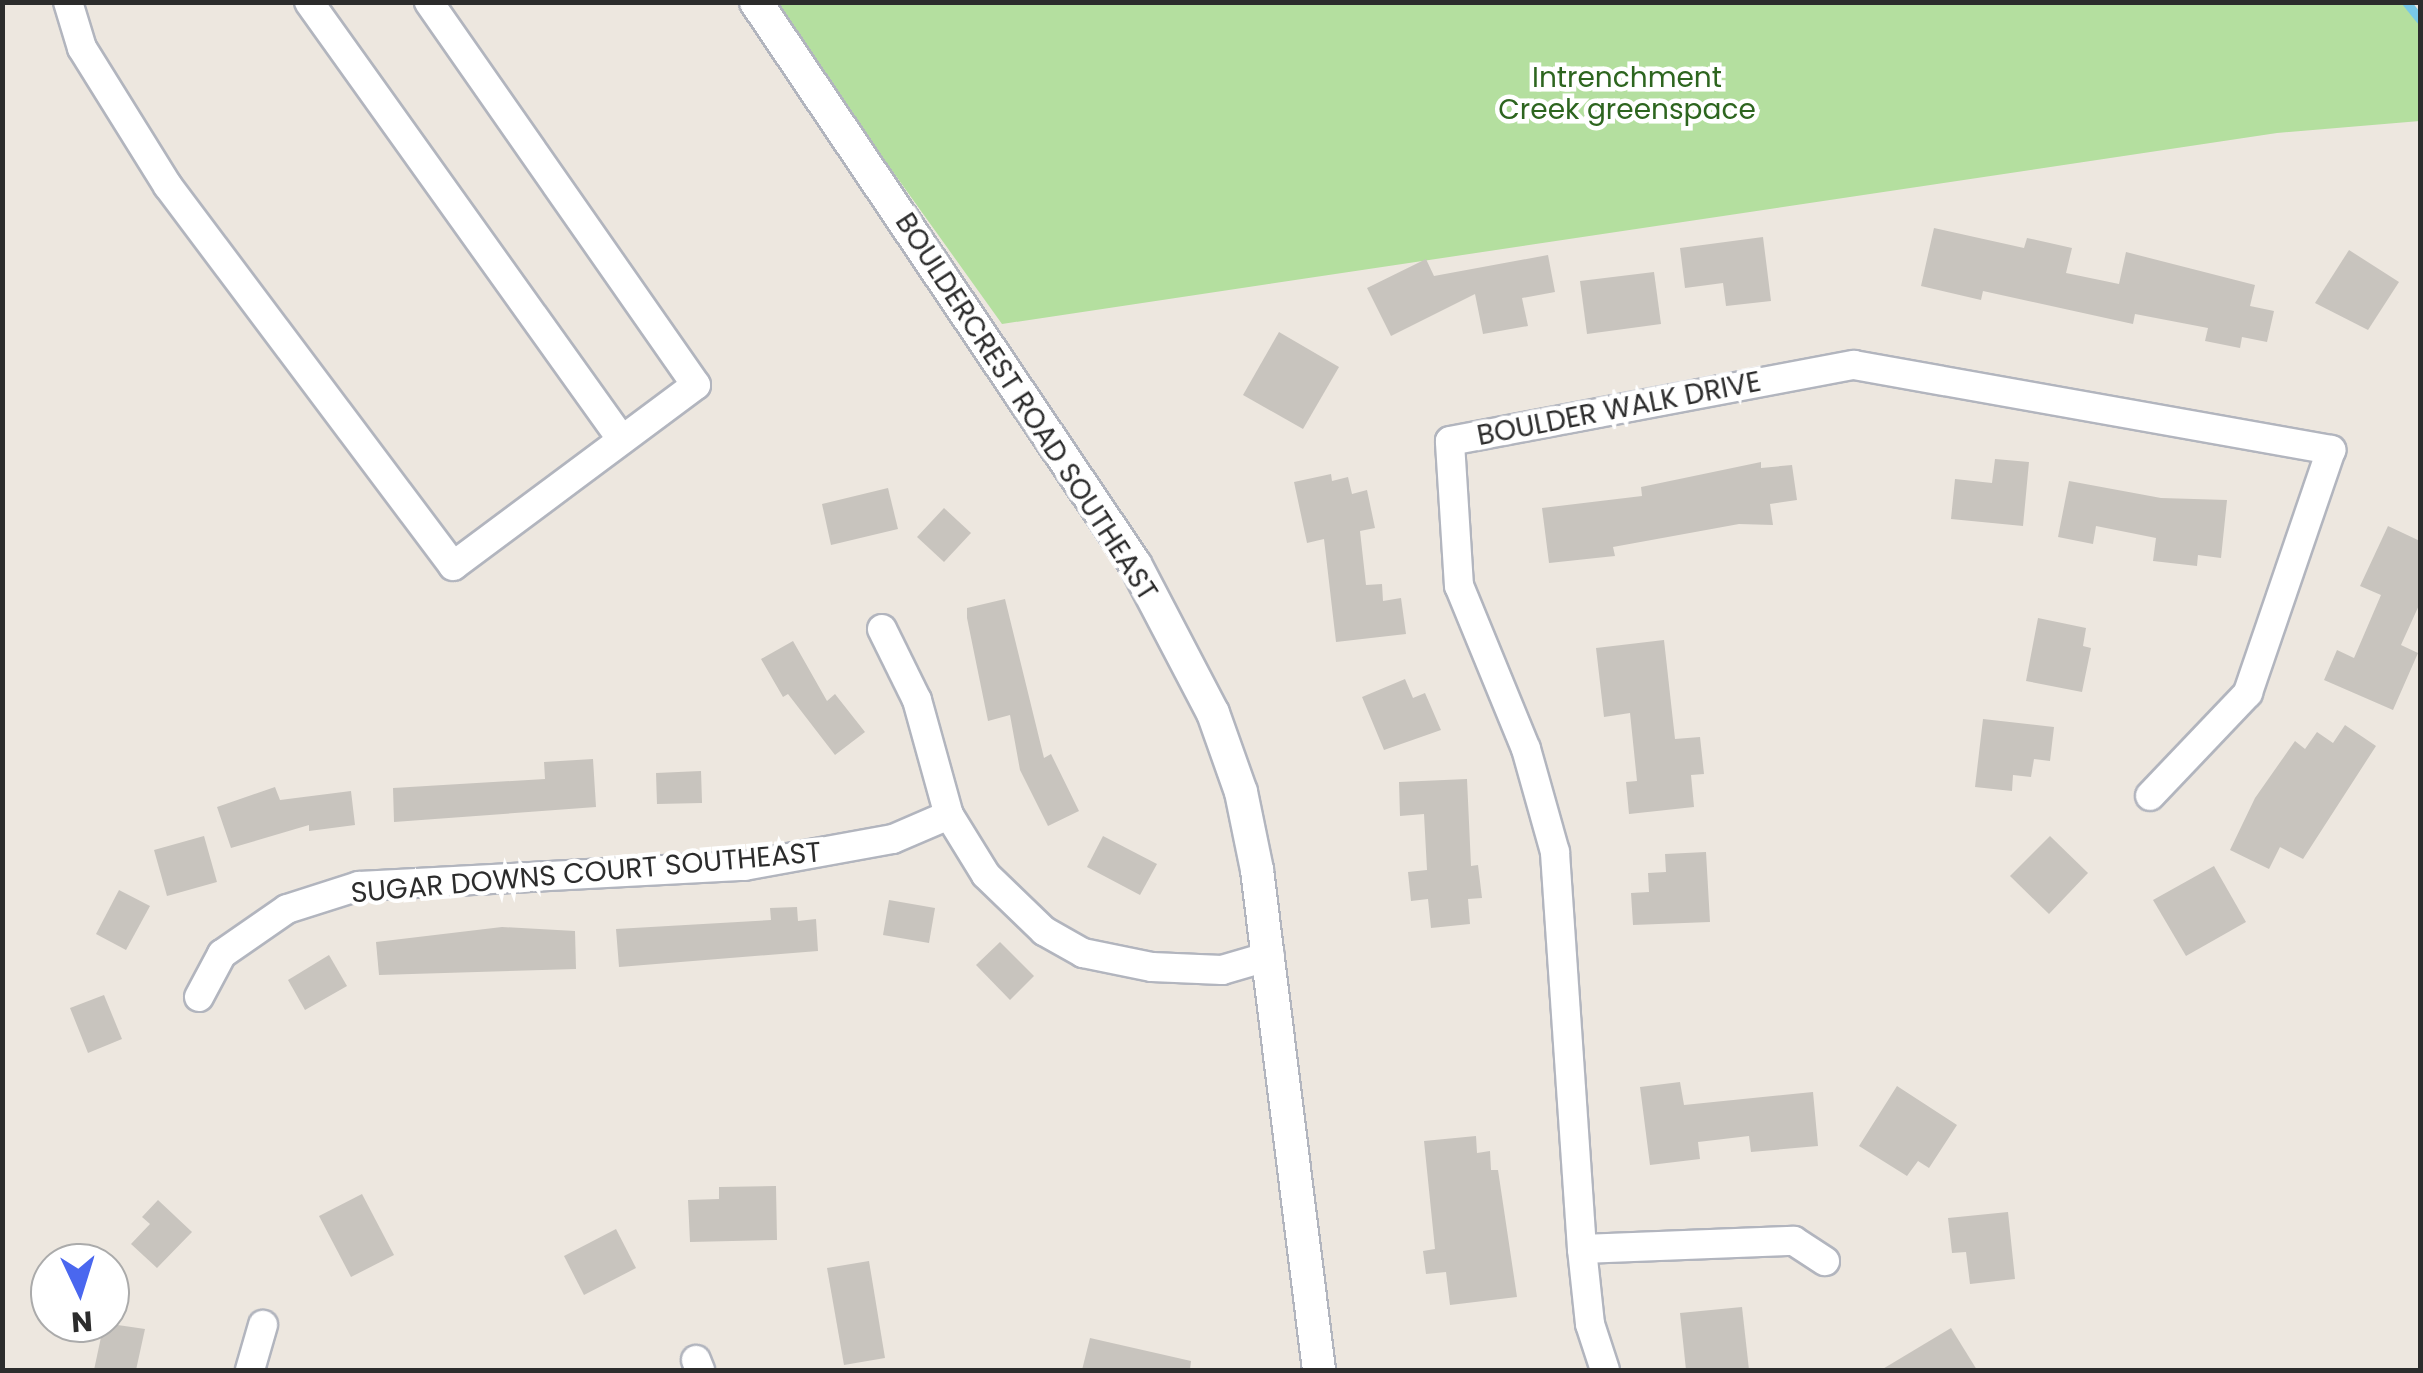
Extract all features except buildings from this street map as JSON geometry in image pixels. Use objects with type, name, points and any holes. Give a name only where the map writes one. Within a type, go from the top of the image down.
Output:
[{"type":"street","points":[[68,2],[82,48],[168,186],[454,566],[696,385],[429,2]]},
{"type":"street","points":[[309,2],[622,440]]},
{"type":"street","name":"BOULDERCREST ROAD SOUTHEAST","points":[[756,2],[1135,564],[1213,712],[1241,792],[1270,956],[1318,1370]]},
{"type":"street","name":"BOULDER WALK DRIVE","points":[[1605,1370],[1590,1324],[1582,1249],[1555,852],[1526,749],[1459,586],[1450,441],[1854,365],[2331,450],[2248,693],[2150,796]]},
{"type":"street","points":[[882,629],[917,700],[948,815],[986,875],[1044,930],[1082,953],[1152,967],[1222,970],[1270,956]]},
{"type":"street","name":"SUGAR DOWNS COURT SOUTHEAST","points":[[199,997],[222,954],[271,920],[359,886],[744,866],[894,840],[948,815]]},
{"type":"street","points":[[1582,1249],[1794,1241],[1825,1260]]},
{"type":"street","points":[[250,1370],[262,1324]]},
{"type":"green space","name":"Intrenchment Creek greenspace","points":[[772,3],[2406,3],[2420,20],[2420,121],[2277,133],[1002,324]]},
{"type":"waterway","points":[[2406,2],[2420,19]]}]
